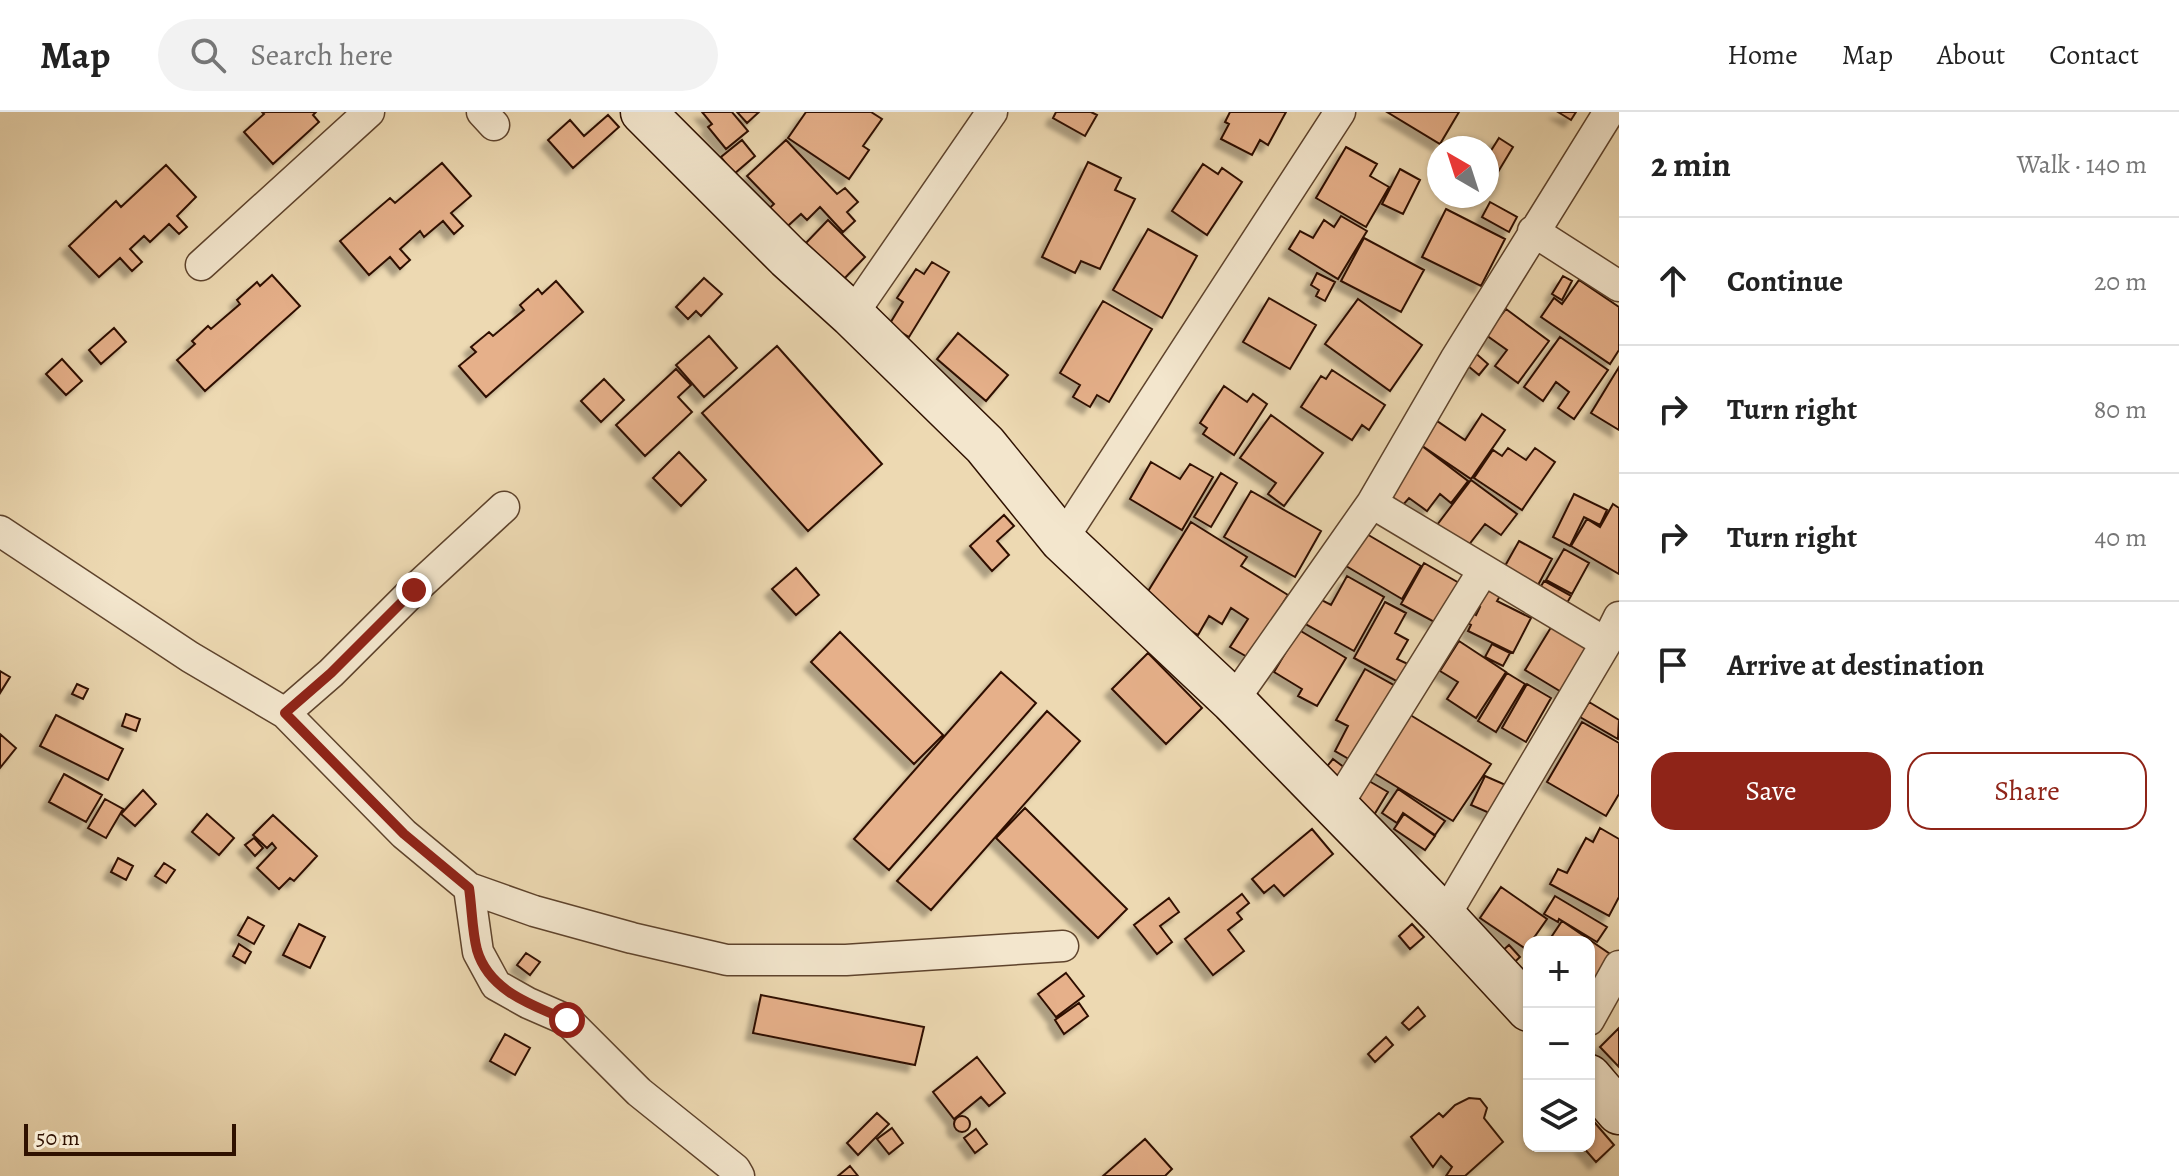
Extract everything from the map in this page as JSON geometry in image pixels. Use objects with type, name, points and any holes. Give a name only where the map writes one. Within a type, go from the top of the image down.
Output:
[{"type":"street","points":[[201,265],[369,112]]},
{"type":"street","points":[[643,112],[788,257],[985,445],[1062,540],[1233,701],[1444,917],[1528,1008]]},
{"type":"street","points":[[852,315],[992,112]]},
{"type":"street","points":[[1062,540],[1340,112]]},
{"type":"street","points":[[1233,701],[1372,503],[1533,231],[1609,112]]},
{"type":"street","points":[[1533,231],[1619,286]]},
{"type":"street","points":[[1372,503],[1483,571],[1613,630],[1444,917]]},
{"type":"street","points":[[285,713],[504,507]]},
{"type":"street","points":[[0,531],[190,657],[285,713],[404,834],[469,888],[548,915],[727,960],[846,960],[1063,946]]},
{"type":"street","points":[[1336,807],[1483,571]]},
{"type":"street","points":[[469,888],[478,952],[496,985],[567,1020],[639,1092],[735,1169],[739,1176]]},
{"type":"street","points":[[1595,1009],[1619,966]]},
{"type":"street","points":[[1592,1080],[1619,1112]]},
{"type":"building","points":[[262,112],[316,112],[313,115],[319,122],[273,164],[244,132],[264,114]]},
{"type":"building","points":[[702,112],[732,112],[748,131],[726,149],[708,127],[712,124]]},
{"type":"building","points":[[737,112],[759,112],[747,123]]},
{"type":"building","points":[[806,112],[871,112],[882,119],[863,146],[869,150],[849,179],[788,138]]},
{"type":"building","points":[[1056,112],[1091,112],[1097,115],[1085,136],[1053,118]]},
{"type":"building","points":[[1230,112],[1286,112],[1268,145],[1260,140],[1252,155],[1221,139],[1229,124],[1225,122]]},
{"type":"building","points":[[1387,112],[1459,112],[1445,136],[1427,136]]},
{"type":"building","points":[[1558,112],[1576,112],[1571,120]]},
{"type":"building","points":[[608,115],[619,127],[573,168],[548,140],[570,120],[584,136]]},
{"type":"building","points":[[1499,138],[1513,147],[1499,170]]},
{"type":"building","points":[[742,140],[755,156],[734,174],[721,157]]},
{"type":"building","points":[[786,140],[837,194],[845,188],[858,202],[847,212],[855,221],[843,232],[820,207],[807,220],[801,214],[779,234],[762,215],[774,204],[747,176]]},
{"type":"building","points":[[1346,147],[1377,164],[1370,176],[1389,187],[1366,227],[1316,198]]},
{"type":"building","points":[[1088,162],[1121,178],[1115,190],[1135,199],[1100,269],[1081,261],[1075,273],[1042,257]]},
{"type":"building","points":[[442,163],[471,196],[451,213],[463,226],[454,234],[443,221],[424,237],[420,231],[400,249],[410,260],[400,269],[390,257],[369,275],[340,241],[390,198],[395,203]]},
{"type":"building","points":[[1203,164],[1218,174],[1222,168],[1242,182],[1207,235],[1172,211]]},
{"type":"building","points":[[166,165],[196,197],[177,216],[187,227],[179,234],[169,224],[150,242],[144,236],[130,249],[142,262],[132,271],[120,258],[99,277],[69,246],[116,201],[121,207]]},
{"type":"building","points":[[1400,169],[1420,180],[1403,214],[1382,204]]},
{"type":"building","points":[[1499,207],[1517,217],[1509,232],[1482,217],[1487,208]]},
{"type":"building","points":[[1446,209],[1505,239],[1481,286],[1422,257]]},
{"type":"building","points":[[1341,216],[1367,231],[1338,279],[1289,249],[1300,231],[1313,238],[1324,220],[1334,227]]},
{"type":"building","points":[[828,220],[865,257],[842,281],[805,244]]},
{"type":"building","points":[[1148,229],[1197,256],[1162,318],[1113,290]]},
{"type":"building","points":[[1364,238],[1424,270],[1401,312],[1341,281]]},
{"type":"building","points":[[932,262],[949,272],[909,337],[889,325],[903,302],[897,298],[916,269],[924,274]]},
{"type":"building","points":[[1317,273],[1335,282],[1325,301],[1316,296],[1319,290],[1311,285]]},
{"type":"building","points":[[272,275],[300,306],[205,391],[177,360],[195,344],[192,341],[208,326],[211,329],[240,304],[237,300],[257,282],[260,286]]},
{"type":"building","points":[[1563,276],[1572,281],[1562,300],[1552,294]]},
{"type":"building","points":[[704,278],[722,294],[701,316],[696,311],[688,319],[676,307]]},
{"type":"building","points":[[1579,280],[1619,307],[1619,350],[1610,364],[1541,317],[1554,298],[1562,304]]},
{"type":"building","points":[[556,281],[583,312],[486,397],[459,366],[476,352],[471,347],[489,332],[493,336],[524,310],[520,305],[538,289],[542,294]]},
{"type":"building","points":[[1269,298],[1316,325],[1290,369],[1243,342]]},
{"type":"building","points":[[1358,299],[1422,345],[1390,391],[1325,344]]},
{"type":"building","points":[[1103,301],[1152,329],[1109,402],[1097,395],[1090,407],[1073,397],[1080,385],[1060,373]]},
{"type":"building","points":[[1506,309],[1549,341],[1518,383],[1495,366],[1507,350],[1486,335]]},
{"type":"building","points":[[114,328],[126,342],[101,364],[89,350]]},
{"type":"building","points":[[958,333],[1008,375],[986,401],[937,359]]},
{"type":"building","points":[[709,336],[737,368],[704,397],[676,365]]},
{"type":"building","points":[[1560,337],[1608,370],[1574,419],[1558,408],[1569,392],[1556,382],[1543,401],[1524,387]]},
{"type":"building","points":[[777,346],[882,464],[808,531],[702,413]]},
{"type":"building","points":[[1472,350],[1488,364],[1479,375],[1462,361]]},
{"type":"building","points":[[62,359],[82,381],[66,395],[46,374]]},
{"type":"building","points":[[1619,367],[1619,430],[1591,413]]},
{"type":"building","points":[[676,369],[691,385],[678,397],[692,412],[645,456],[616,425]]},
{"type":"building","points":[[1332,370],[1385,405],[1369,430],[1362,425],[1352,440],[1301,407],[1321,376],[1326,379]]},
{"type":"building","points":[[604,379],[624,400],[601,422],[581,401]]},
{"type":"building","points":[[1224,386],[1247,402],[1253,394],[1267,404],[1234,455],[1203,434],[1207,428],[1200,423]]},
{"type":"building","points":[[1482,414],[1505,430],[1471,479],[1421,445],[1437,421],[1465,440]]},
{"type":"building","points":[[1271,415],[1323,453],[1284,506],[1268,494],[1276,483],[1240,458]]},
{"type":"building","points":[[1422,446],[1468,481],[1451,503],[1440,494],[1427,511],[1409,498],[1403,505],[1387,493]]},
{"type":"building","points":[[1508,448],[1526,460],[1535,448],[1555,462],[1522,510],[1474,478],[1493,450],[1502,456]]},
{"type":"building","points":[[679,452],[706,480],[681,506],[653,478]]},
{"type":"building","points":[[1151,462],[1180,479],[1190,464],[1213,477],[1182,530],[1130,499]]},
{"type":"building","points":[[1221,473],[1237,483],[1211,527],[1194,517]]},
{"type":"building","points":[[1471,480],[1517,514],[1501,535],[1485,524],[1464,551],[1434,529]]},
{"type":"building","points":[[1251,491],[1321,531],[1295,577],[1224,537]]},
{"type":"building","points":[[1574,494],[1607,510],[1600,525],[1584,517],[1570,546],[1553,537]]},
{"type":"building","points":[[1613,504],[1619,508],[1619,574],[1571,546],[1587,519],[1600,527]]},
{"type":"building","points":[[1004,515],[1014,526],[997,541],[1009,555],[992,571],[970,546]]},
{"type":"building","points":[[1191,522],[1247,557],[1241,566],[1288,595],[1249,658],[1230,647],[1248,619],[1231,608],[1222,624],[1209,616],[1198,635],[1142,601]]},
{"type":"building","points":[[1365,533],[1421,566],[1402,599],[1346,566]]},
{"type":"building","points":[[1519,541],[1552,559],[1538,585],[1505,566]]},
{"type":"building","points":[[1564,549],[1589,563],[1572,594],[1546,580]]},
{"type":"building","points":[[1424,563],[1461,584],[1438,624],[1401,604]]},
{"type":"building","points":[[796,568],[819,595],[796,615],[772,589]]},
{"type":"building","points":[[1347,576],[1384,597],[1354,651],[1302,622],[1316,597],[1331,605]]},
{"type":"building","points":[[1544,581],[1571,596],[1567,603],[1540,588]]},
{"type":"building","points":[[1481,587],[1500,596],[1497,601],[1531,618],[1513,653],[1468,631],[1471,625],[1462,620],[1467,610],[1476,615],[1480,607],[1473,603]]},
{"type":"building","points":[[1385,602],[1406,613],[1395,633],[1408,640],[1397,659],[1410,665],[1400,683],[1354,658]]},
{"type":"building","points":[[1553,624],[1597,650],[1568,696],[1525,670]]},
{"type":"building","points":[[1299,630],[1346,658],[1317,706],[1298,696],[1302,689],[1274,672]]},
{"type":"building","points":[[840,632],[943,735],[914,764],[811,662]]},
{"type":"building","points":[[1459,641],[1506,672],[1476,718],[1447,699],[1458,682],[1440,671]]},
{"type":"building","points":[[1492,644],[1510,653],[1503,666],[1485,657]]},
{"type":"building","points":[[1148,653],[1202,708],[1166,744],[1112,689]]},
{"type":"building","points":[[1365,669],[1397,687],[1354,762],[1335,751],[1348,726],[1336,720]]},
{"type":"building","points":[[0,671],[10,677],[0,693]]},
{"type":"building","points":[[1001,672],[1036,703],[889,870],[854,839]]},
{"type":"building","points":[[1507,673],[1525,684],[1496,732],[1478,721]]},
{"type":"building","points":[[77,684],[88,689],[83,699],[72,694]]},
{"type":"building","points":[[1527,684],[1551,698],[1526,742],[1502,728]]},
{"type":"building","points":[[1589,702],[1619,720],[1618,739],[1580,717]]},
{"type":"building","points":[[1047,711],[1080,741],[931,910],[897,881]]},
{"type":"building","points":[[1407,713],[1491,764],[1453,821],[1374,773]]},
{"type":"building","points":[[126,714],[140,719],[136,731],[122,726]]},
{"type":"building","points":[[56,715],[123,749],[108,780],[40,746]]},
{"type":"building","points":[[1582,722],[1619,743],[1619,794],[1606,816],[1547,782]]},
{"type":"building","points":[[0,734],[16,748],[0,768]]},
{"type":"building","points":[[1333,759],[1345,768],[1337,778],[1325,769]]},
{"type":"building","points":[[64,774],[102,795],[86,822],[49,802]]},
{"type":"building","points":[[1485,776],[1508,786],[1494,815],[1471,805]]},
{"type":"building","points":[[1369,781],[1388,792],[1374,815],[1355,803]]},
{"type":"building","points":[[1398,789],[1445,821],[1435,835],[1403,813],[1397,823],[1382,813]]},
{"type":"building","points":[[143,790],[156,804],[135,826],[121,814]]},
{"type":"building","points":[[105,799],[123,809],[106,838],[88,828]]},
{"type":"building","points":[[1025,808],[1127,909],[1098,938],[996,838]]},
{"type":"building","points":[[207,814],[234,838],[219,855],[192,832]]},
{"type":"building","points":[[1404,814],[1435,836],[1425,850],[1394,829]]},
{"type":"building","points":[[273,815],[317,856],[294,881],[290,878],[279,889],[257,868],[276,848],[272,843],[267,848],[253,835]]},
{"type":"building","points":[[1600,828],[1619,839],[1619,897],[1609,916],[1550,884],[1558,869],[1567,873],[1586,838],[1593,842]]},
{"type":"building","points":[[1312,829],[1333,854],[1284,896],[1274,885],[1264,893],[1252,879]]},
{"type":"building","points":[[254,838],[263,848],[255,856],[245,845]]},
{"type":"building","points":[[118,858],[133,866],[126,880],[111,872]]},
{"type":"building","points":[[164,863],[175,870],[166,883],[155,876]]},
{"type":"building","points":[[1501,887],[1547,919],[1535,936],[1523,936],[1523,947],[1480,918]]},
{"type":"building","points":[[1242,894],[1249,903],[1237,913],[1242,919],[1228,930],[1244,951],[1213,975],[1185,939]]},
{"type":"building","points":[[1555,896],[1607,927],[1597,942],[1595,936],[1587,936],[1544,914]]},
{"type":"building","points":[[1169,898],[1179,912],[1160,926],[1172,942],[1157,954],[1134,925]]},
{"type":"building","points":[[248,917],[264,926],[254,944],[238,935]]},
{"type":"building","points":[[1562,921],[1584,936],[1552,936]]},
{"type":"building","points":[[299,924],[325,937],[310,968],[283,955]]},
{"type":"building","points":[[1412,924],[1424,937],[1410,949],[1399,936]]},
{"type":"building","points":[[239,944],[251,952],[245,963],[233,956]]},
{"type":"building","points":[[1595,944],[1613,956],[1595,980]]},
{"type":"building","points":[[1509,945],[1520,957],[1504,972],[1493,959]]},
{"type":"building","points":[[526,953],[540,962],[530,975],[517,965]]},
{"type":"building","points":[[1066,973],[1084,996],[1056,1017],[1038,994]]},
{"type":"building","points":[[761,995],[924,1027],[915,1065],[753,1033]]},
{"type":"building","points":[[1079,1003],[1088,1016],[1064,1034],[1055,1020]]},
{"type":"building","points":[[1418,1007],[1425,1016],[1409,1030],[1402,1023]]},
{"type":"building","points":[[1619,1028],[1619,1067],[1600,1047]]},
{"type":"building","points":[[505,1034],[530,1048],[515,1075],[490,1061]]},
{"type":"building","points":[[1386,1037],[1393,1045],[1375,1062],[1368,1054]]},
{"type":"building","points":[[977,1057],[1005,1093],[989,1106],[981,1097],[954,1119],[933,1092]]},
{"type":"building","points":[[1469,1098],[1480,1099],[1487,1108],[1484,1118],[1503,1142],[1465,1176],[1446,1176],[1452,1167],[1441,1156],[1433,1167],[1411,1137],[1439,1113],[1443,1117],[1455,1105]]},
{"type":"building","points":[[877,1113],[889,1124],[858,1155],[847,1143]]},
{"type":"building","points":[[962,1116],[968,1118],[968,1130],[962,1132],[956,1130],[954,1124],[956,1118]]},
{"type":"building","points":[[1595,1123],[1614,1145],[1596,1162],[1587,1152],[1595,1152]]},
{"type":"building","points":[[892,1128],[903,1143],[889,1154],[877,1139]]},
{"type":"building","points":[[976,1129],[987,1144],[975,1153],[964,1138]]},
{"type":"building","points":[[1145,1139],[1172,1169],[1165,1176],[1103,1176]]},
{"type":"building","points":[[850,1166],[858,1176],[838,1176]]},
{"type":"route","points":[[414,590],[331,673],[285,713],[404,834],[469,888],[478,952],[496,985],[567,1020]]}]
